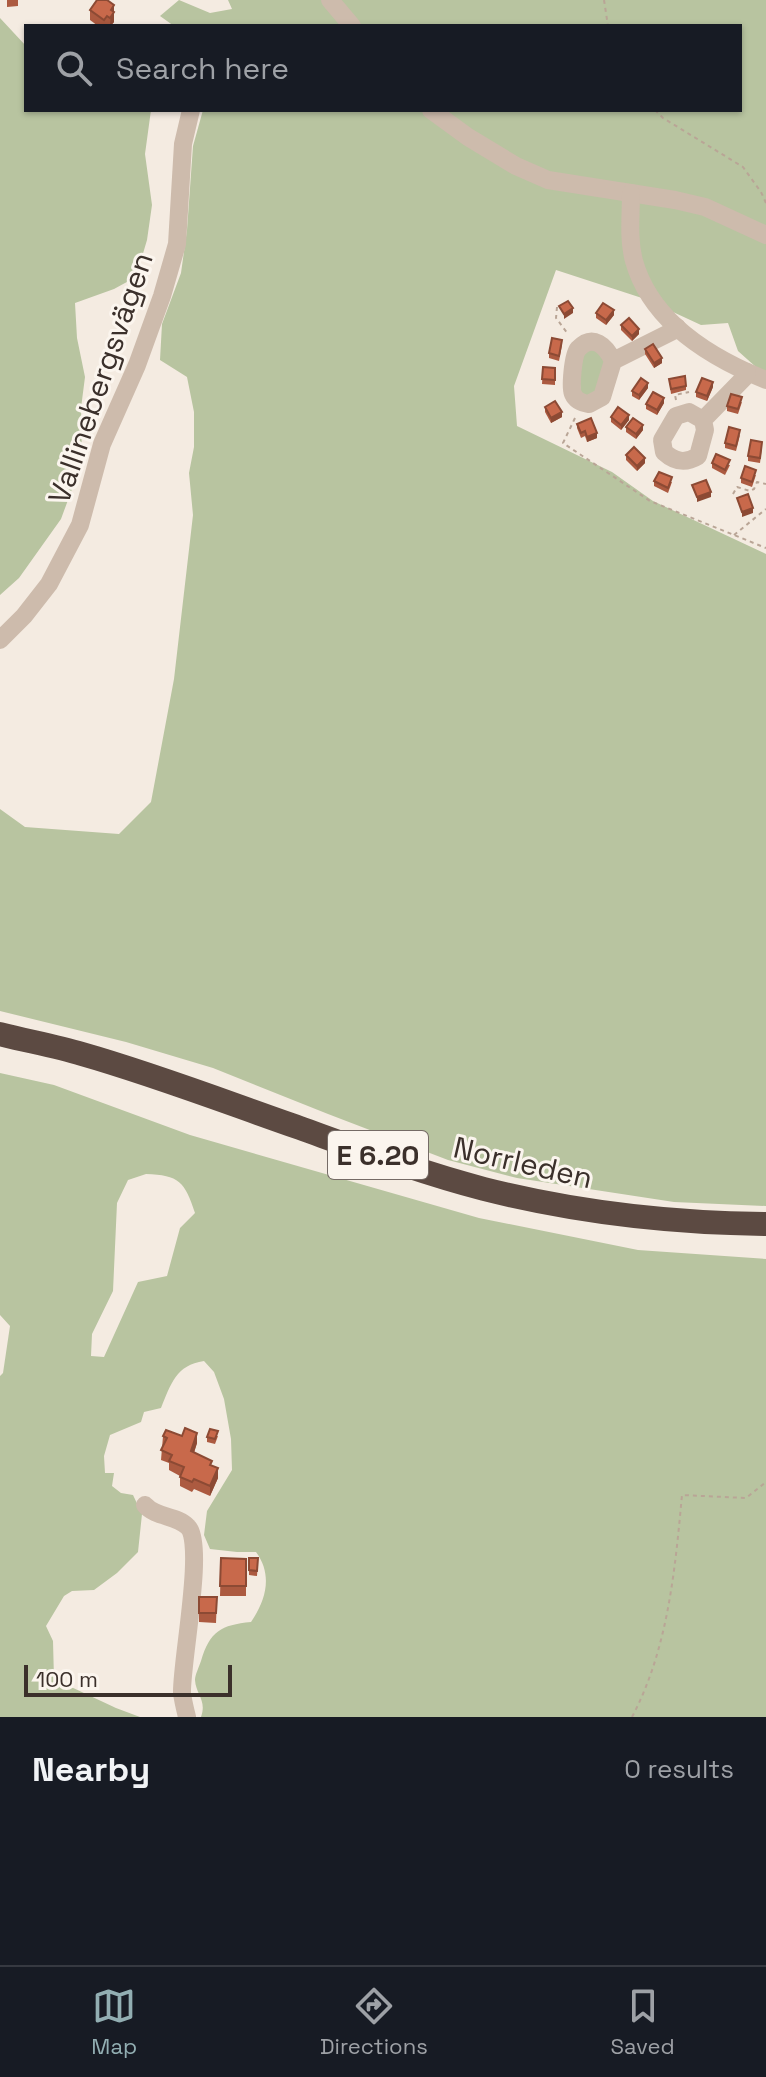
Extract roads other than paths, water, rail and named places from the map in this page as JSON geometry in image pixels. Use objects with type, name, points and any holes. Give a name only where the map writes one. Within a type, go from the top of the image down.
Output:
[{"type":"highway","name":"Norrleden","points":[[0,1034],[81,1053],[433,1174],[542,1203],[626,1217],[766,1224]]},
{"type":"street","points":[[330,0],[350,24]]},
{"type":"street","name":"Vallinebergsvägen","points":[[0,640],[49,584],[80,525],[102,444],[137,365],[177,244],[183,144],[191,112]]},
{"type":"street","points":[[434,112],[516,166],[548,180],[705,207],[766,235]]},
{"type":"street","points":[[631,193],[631,239],[634,260],[644,287],[677,327],[706,351],[766,380]]},
{"type":"street","points":[[613,361],[601,344],[592,342],[578,349],[572,387],[575,397],[582,403],[594,403],[602,397],[613,361],[677,327]]},
{"type":"street","points":[[703,420],[747,372]]},
{"type":"street","points":[[145,1505],[150,1511],[187,1525],[191,1533],[193,1575],[182,1693],[187,1717]]}]
